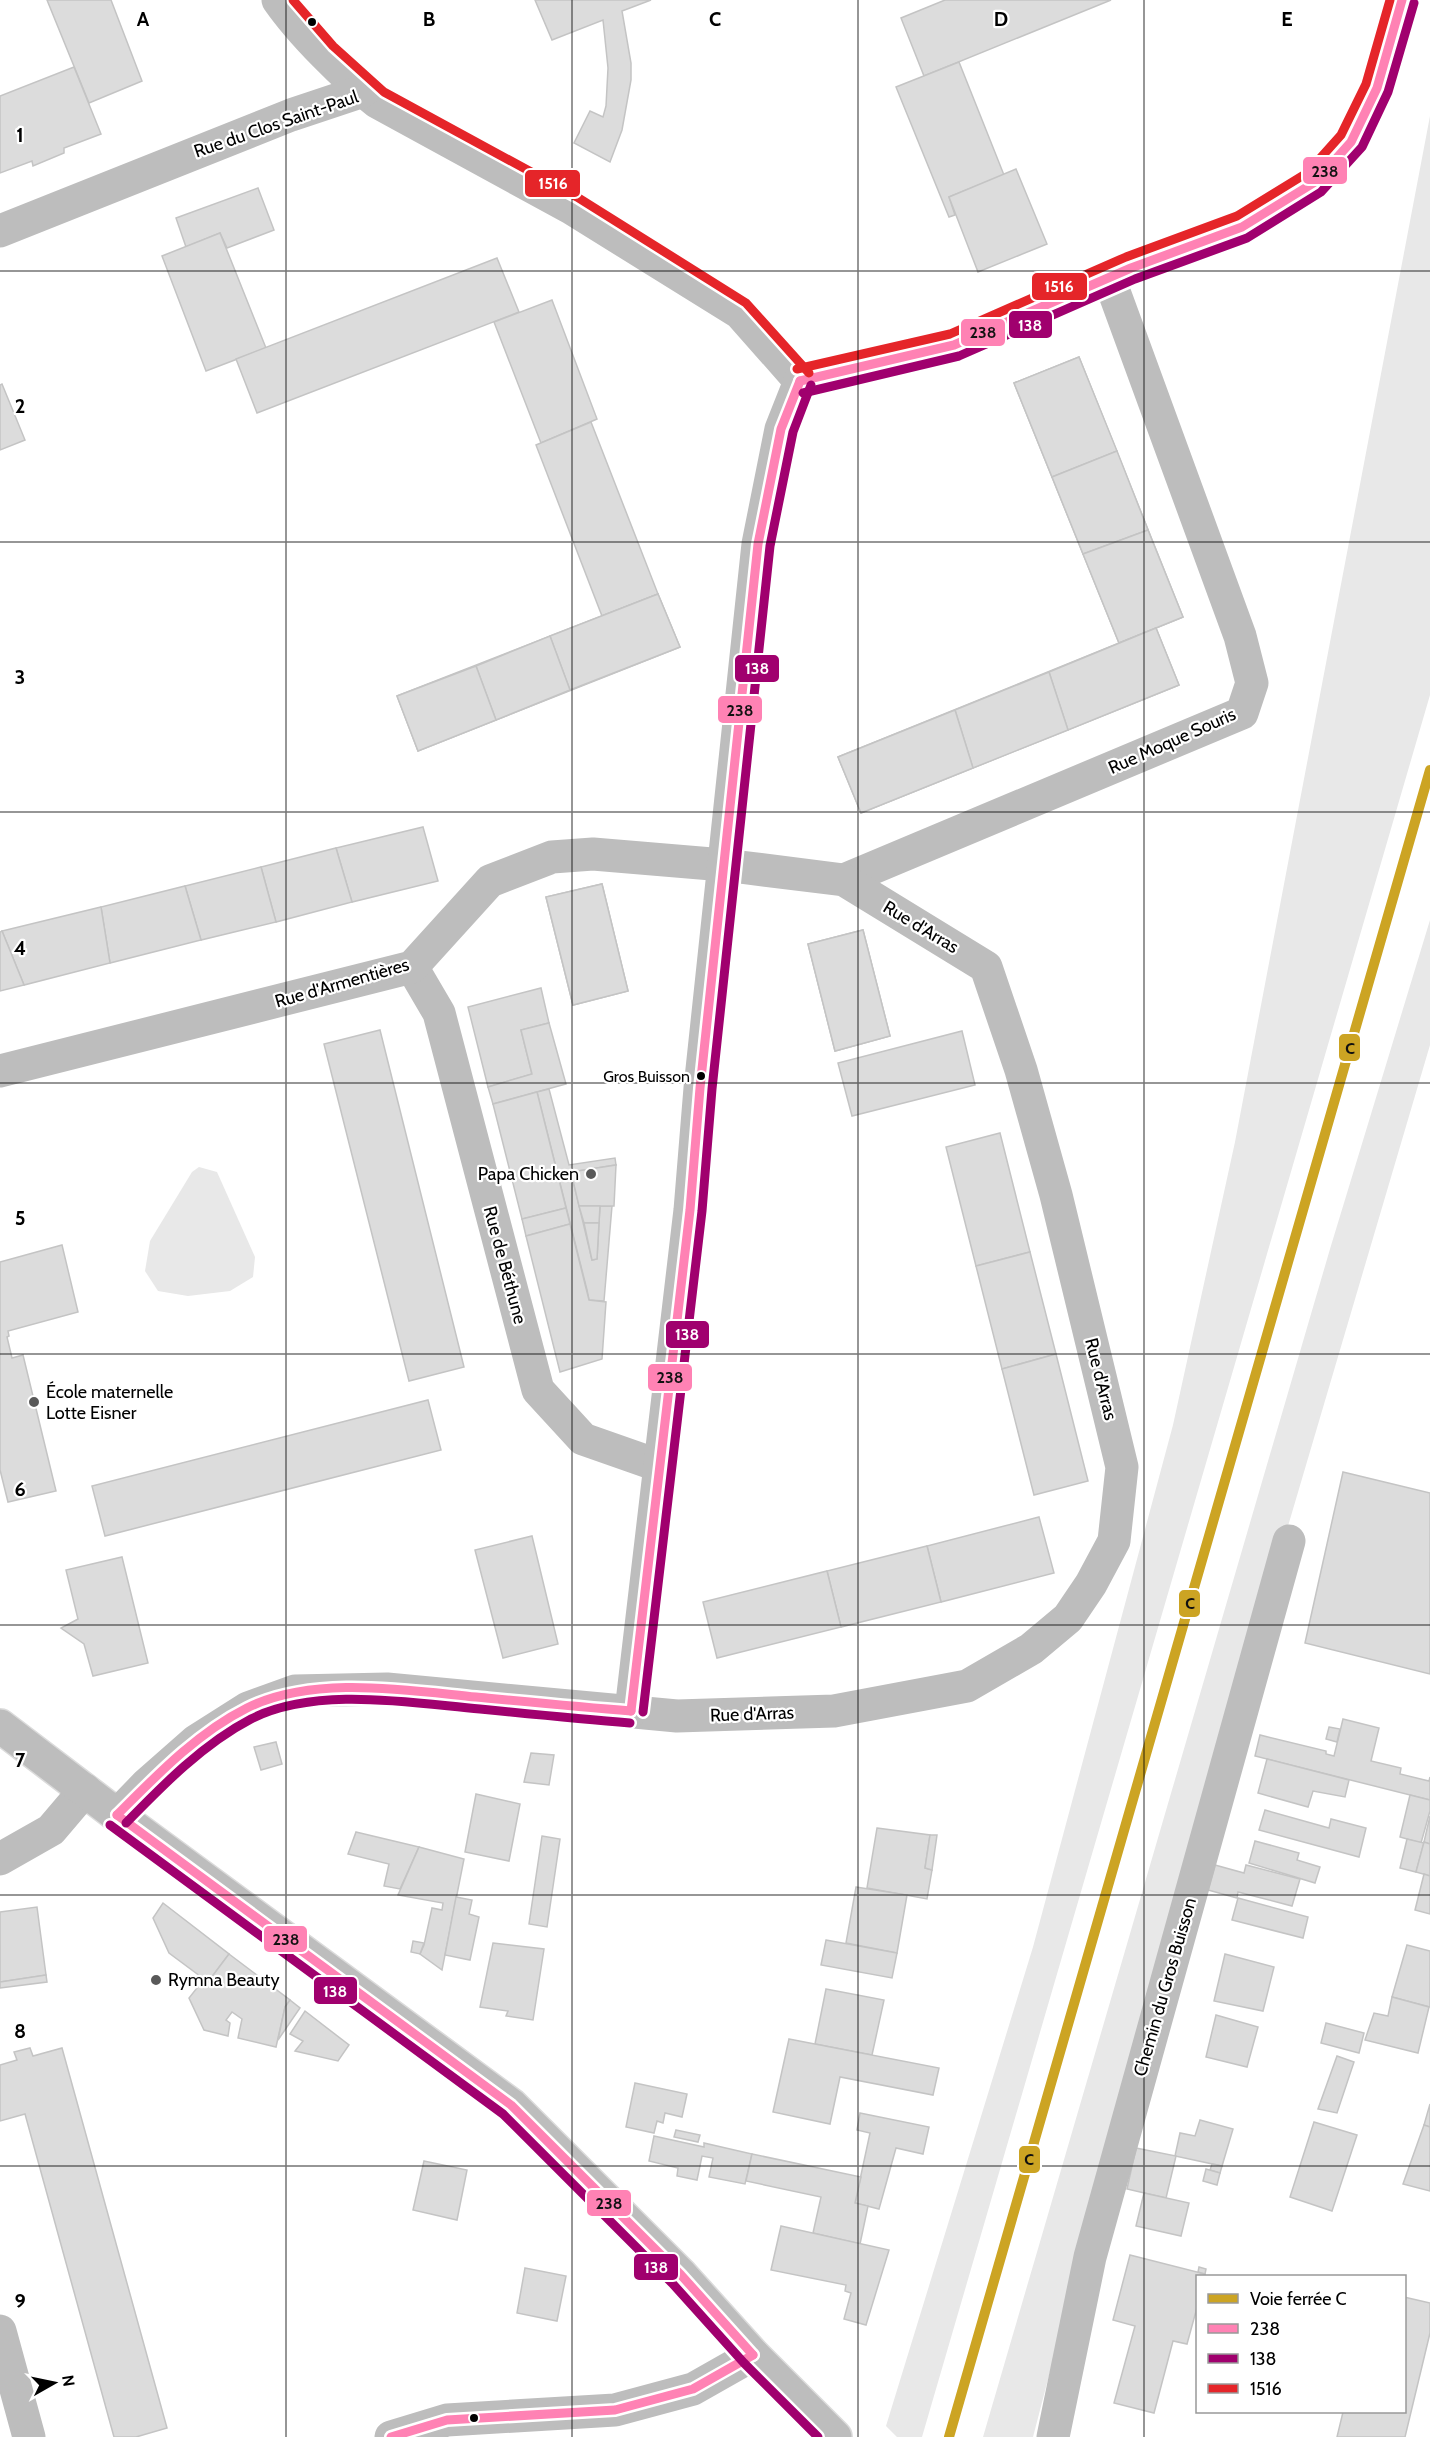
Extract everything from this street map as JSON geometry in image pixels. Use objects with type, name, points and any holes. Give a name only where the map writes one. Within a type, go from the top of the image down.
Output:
[{"type":"street","points":[[278,0],[290,17],[363,91]]},
{"type":"street","points":[[631,1711],[690,1210],[758,544],[781,429],[800,381],[954,345],[1109,278],[1242,228],[1315,182],[1351,142],[1377,88],[1402,0]]},
{"type":"street","name":"Rue du Clos Saint-Paul","points":[[0,231],[291,115],[363,91],[401,116],[598,224],[740,313],[800,381]]},
{"type":"street","name":"Rue Moque Souris","points":[[844,880],[1242,713],[1252,683],[1240,636],[1109,278]]},
{"type":"street","name":"Rue d'Armentières","points":[[0,1071],[412,967],[490,881],[552,857],[593,854],[724,865]]},
{"type":"street","name":"Rue d'Arras","points":[[117,1815],[146,1785],[196,1741],[248,1708],[295,1691],[387,1689],[676,1716],[834,1711],[967,1686],[1031,1649],[1068,1618],[1091,1584],[1114,1541],[1122,1467],[1056,1195],[1021,1070],[986,967],[844,880],[724,865]]},
{"type":"street","name":"Rue de Béthune","points":[[412,967],[439,1013],[538,1390],[583,1439],[660,1466]]},
{"type":"street","name":"Chemin du Gros Buisson","points":[[1053,2437],[1090,2257],[1289,1541]]},
{"type":"street","points":[[0,1726],[511,2106],[681,2275],[753,2355],[835,2437]]},
{"type":"street","points":[[0,1859],[51,1830],[84,1790]]},
{"type":"street","points":[[0,2331],[29,2437]]},
{"type":"street","points":[[391,2437],[446,2428],[615,2410],[693,2389],[753,2355]]},
{"type":"shaded area","points":[[1430,116],[1430,695],[922,2437],[897,2437],[886,2426],[1033,1947],[1173,1425],[1235,1142]]},
{"type":"shaded area","points":[[1430,920],[1430,1045],[1134,2048],[1033,2437],[983,2437],[1330,1249]]},
{"type":"shaded area","points":[[199,1167],[217,1172],[255,1257],[253,1277],[230,1291],[188,1296],[158,1291],[145,1271],[150,1241],[192,1172]]},
{"type":"building","points":[[47,0],[111,0],[142,81],[89,103]]},
{"type":"building","points":[[535,0],[651,0],[622,11],[631,63],[631,80],[622,130],[610,162],[574,143],[590,111],[603,117],[606,106],[608,68],[603,20],[552,40]]},
{"type":"building","points":[[945,0],[1111,0],[924,76],[901,18]]},
{"type":"building","points":[[959,62],[1004,175],[949,197],[955,215],[949,217],[896,87]]},
{"type":"building","points":[[74,67],[101,134],[64,148],[64,153],[33,166],[32,161],[0,173],[0,96]]},
{"type":"building","points":[[1016,169],[1047,244],[978,272],[949,197]]},
{"type":"building","points":[[258,188],[274,230],[227,248],[220,233],[186,247],[176,218]]},
{"type":"building","points":[[220,233],[266,348],[206,371],[162,256]]},
{"type":"building","points":[[497,258],[519,312],[257,413],[236,359]]},
{"type":"building","points":[[552,300],[597,419],[541,443],[494,322]]},
{"type":"building","points":[[1079,357],[1183,617],[1119,643],[1014,383]]},
{"type":"building","points":[[1079,357],[1117,451],[1052,477],[1014,383]]},
{"type":"building","points":[[2,384],[25,440],[0,450],[0,385]]},
{"type":"building","points":[[591,422],[658,594],[602,616],[536,445]]},
{"type":"building","points":[[1117,451],[1148,530],[1083,554],[1052,477]]},
{"type":"building","points":[[1148,530],[1183,617],[1119,643],[1083,554]]},
{"type":"building","points":[[658,594],[680,647],[418,751],[397,696]]},
{"type":"building","points":[[658,594],[680,647],[570,690],[550,636]]},
{"type":"building","points":[[1156,628],[1179,685],[861,813],[838,757]]},
{"type":"building","points":[[1156,628],[1179,685],[1068,730],[1049,672]]},
{"type":"building","points":[[550,636],[570,690],[496,720],[476,666]]},
{"type":"building","points":[[476,666],[496,720],[418,751],[397,696]]},
{"type":"building","points":[[1049,672],[1068,730],[973,768],[955,710]]},
{"type":"building","points":[[955,710],[973,768],[861,813],[838,757]]},
{"type":"building","points":[[423,827],[438,881],[352,902],[336,848]]},
{"type":"building","points":[[336,848],[352,902],[276,922],[261,867]]},
{"type":"building","points":[[261,867],[276,922],[201,940],[185,886]]},
{"type":"building","points":[[602,884],[628,991],[573,1005],[546,897]]},
{"type":"building","points":[[602,884],[628,991],[573,1005],[546,897]]},
{"type":"building","points":[[185,886],[201,940],[110,963],[101,907]]},
{"type":"building","points":[[101,907],[110,963],[24,985],[2,931]]},
{"type":"building","points":[[863,930],[890,1036],[835,1051],[808,944]]},
{"type":"building","points":[[863,930],[890,1036],[835,1051],[808,944]]},
{"type":"building","points":[[2,931],[24,985],[0,991],[0,932]]},
{"type":"building","points":[[541,988],[549,1023],[521,1030],[532,1074],[488,1087],[468,1007]]},
{"type":"building","points":[[549,1023],[566,1084],[493,1104],[488,1087],[532,1074],[521,1030]]},
{"type":"building","points":[[380,1030],[464,1367],[409,1381],[324,1044]]},
{"type":"building","points":[[962,1031],[975,1085],[852,1116],[838,1063]]},
{"type":"building","points":[[549,1089],[569,1165],[615,1158],[616,1165],[571,1172],[592,1260],[597,1259],[600,1206],[612,1206],[604,1301],[589,1300],[537,1092]]},
{"type":"building","points":[[537,1092],[566,1208],[522,1219],[493,1104]]},
{"type":"building","points":[[1000,1133],[1030,1252],[976,1266],[946,1147]]},
{"type":"building","points":[[616,1165],[614,1206],[579,1206],[571,1172]]},
{"type":"building","points":[[579,1206],[600,1206],[599,1223],[584,1223]]},
{"type":"building","points":[[566,1208],[570,1224],[526,1236],[522,1219]]},
{"type":"building","points":[[584,1223],[599,1223],[597,1259],[592,1260]]},
{"type":"building","points":[[570,1224],[589,1300],[606,1302],[602,1359],[560,1372],[526,1236]]},
{"type":"building","points":[[62,1245],[78,1312],[8,1331],[9,1336],[7,1337],[12,1358],[23,1355],[56,1491],[8,1502],[0,1470],[0,1262]]},
{"type":"building","points":[[1030,1252],[1056,1354],[1002,1369],[976,1266]]},
{"type":"building","points":[[1056,1354],[1088,1481],[1034,1495],[1002,1369]]},
{"type":"building","points":[[428,1400],[441,1450],[105,1536],[92,1486]]},
{"type":"building","points":[[1343,1472],[1430,1493],[1430,1674],[1305,1643]]},
{"type":"building","points":[[1039,1517],[1054,1573],[941,1602],[927,1546]]},
{"type":"building","points":[[532,1536],[558,1644],[503,1658],[475,1550]]},
{"type":"building","points":[[927,1546],[941,1602],[841,1627],[827,1571]]},
{"type":"building","points":[[122,1557],[148,1663],[93,1676],[84,1644],[61,1628],[78,1619],[66,1570]]},
{"type":"building","points":[[827,1571],[841,1627],[717,1658],[703,1602]]},
{"type":"building","points":[[1343,1719],[1379,1728],[1371,1761],[1401,1768],[1400,1774],[1429,1781],[1430,1777],[1430,1800],[1255,1756],[1260,1735],[1326,1751],[1326,1754],[1334,1756]]},
{"type":"building","points":[[1329,1727],[1340,1729],[1337,1742],[1326,1739]]},
{"type":"building","points":[[276,1742],[282,1764],[261,1770],[254,1747]]},
{"type":"building","points":[[531,1753],[554,1755],[549,1785],[524,1782]]},
{"type":"building","points":[[1267,1759],[1349,1780],[1345,1797],[1313,1791],[1308,1807],[1258,1793]]},
{"type":"building","points":[[476,1794],[520,1804],[509,1861],[465,1852]]},
{"type":"building","points":[[1410,1795],[1430,1800],[1430,1811],[1421,1843],[1400,1837]]},
{"type":"building","points":[[1265,1810],[1329,1828],[1331,1819],[1366,1828],[1359,1857],[1259,1830]]},
{"type":"building","points":[[1430,1816],[1430,1844],[1424,1842]]},
{"type":"building","points":[[877,1828],[930,1835],[925,1868],[932,1870],[927,1899],[867,1888]]},
{"type":"building","points":[[356,1832],[419,1847],[400,1889],[384,1886],[389,1864],[348,1854]]},
{"type":"building","points":[[930,1835],[937,1835],[932,1870],[925,1868]]},
{"type":"building","points":[[542,1836],[560,1839],[547,1927],[529,1924]]},
{"type":"building","points":[[1407,1839],[1424,1843],[1416,1872],[1400,1868]]},
{"type":"building","points":[[1255,1841],[1299,1853],[1297,1860],[1320,1867],[1315,1883],[1249,1863]]},
{"type":"building","points":[[1424,1842],[1430,1844],[1430,1876],[1416,1872]]},
{"type":"building","points":[[419,1847],[464,1859],[442,1970],[420,1954],[432,1908],[442,1910],[443,1903],[398,1895]]},
{"type":"building","points":[[1215,1865],[1244,1873],[1246,1865],[1300,1879],[1292,1906],[1238,1892],[1237,1898],[1208,1890]]},
{"type":"building","points":[[1424,1874],[1430,1876],[1430,1914],[1415,1910]]},
{"type":"building","points":[[856,1887],[907,1895],[897,1953],[846,1943]]},
{"type":"building","points":[[456,1897],[472,1900],[469,1914],[479,1917],[470,1960],[445,1955]]},
{"type":"building","points":[[1238,1898],[1308,1917],[1303,1938],[1232,1920]]},
{"type":"building","points":[[163,1903],[229,1954],[208,1982],[169,1953],[153,1918]]},
{"type":"building","points":[[37,1907],[46,1975],[0,1982],[0,1912]]},
{"type":"building","points":[[826,1940],[897,1953],[892,1978],[821,1965]]},
{"type":"building","points":[[413,1941],[424,1943],[420,1954],[411,1952]]},
{"type":"building","points":[[493,1943],[544,1949],[533,2020],[506,2016],[508,2011],[480,2007]]},
{"type":"building","points":[[1407,1945],[1430,1951],[1430,2007],[1392,1997]]},
{"type":"building","points":[[229,1954],[290,2000],[285,2007],[276,2047],[238,2038],[242,2019],[232,2012],[226,2020],[230,2023],[228,2036],[204,2030],[189,1998],[204,1979],[208,1982]]},
{"type":"building","points":[[1225,1954],[1274,1967],[1263,2011],[1214,2001]]},
{"type":"building","points":[[46,1975],[47,1982],[0,1988],[0,1982]]},
{"type":"building","points":[[826,1989],[884,2000],[872,2055],[815,2044]]},
{"type":"building","points":[[1392,1997],[1429,2007],[1418,2053],[1365,2040],[1374,2013],[1388,2016]]},
{"type":"building","points":[[290,2000],[300,2008],[278,2040],[285,2007]]},
{"type":"building","points":[[305,2011],[349,2045],[338,2061],[295,2051],[303,2041],[290,2034]]},
{"type":"building","points":[[1216,2015],[1258,2027],[1247,2067],[1206,2057]]},
{"type":"building","points":[[1326,2023],[1364,2033],[1359,2053],[1321,2043]]},
{"type":"building","points":[[789,2039],[939,2068],[933,2095],[840,2077],[830,2124],[773,2112]]},
{"type":"building","points":[[30,2048],[33,2056],[62,2048],[167,2428],[136,2437],[114,2437],[25,2114],[0,2121],[0,2065],[17,2060],[14,2052]]},
{"type":"building","points":[[1337,2056],[1354,2062],[1337,2113],[1318,2109]]},
{"type":"building","points":[[635,2083],[687,2094],[682,2117],[665,2113],[663,2123],[657,2121],[654,2133],[626,2127]]},
{"type":"building","points":[[1430,2104],[1430,2127],[1424,2125]]},
{"type":"building","points":[[860,2113],[929,2127],[923,2154],[896,2148],[879,2209],[855,2203],[870,2133],[857,2130]]},
{"type":"building","points":[[1200,2120],[1233,2129],[1222,2166],[1175,2156],[1180,2133],[1195,2136]]},
{"type":"building","points":[[1314,2122],[1357,2135],[1332,2211],[1290,2197]]},
{"type":"building","points":[[1424,2125],[1430,2127],[1430,2191],[1403,2184]]},
{"type":"building","points":[[676,2130],[700,2135],[698,2142],[674,2137]]},
{"type":"building","points":[[654,2136],[704,2147],[704,2143],[752,2154],[745,2184],[709,2177],[713,2158],[702,2156],[697,2180],[677,2176],[678,2168],[649,2161]]},
{"type":"building","points":[[1136,2148],[1176,2156],[1166,2198],[1127,2189]]},
{"type":"building","points":[[752,2154],[861,2177],[855,2203],[868,2206],[860,2244],[813,2233],[821,2197],[746,2181]]},
{"type":"building","points":[[424,2161],[467,2170],[457,2220],[413,2210]]},
{"type":"building","points":[[1212,2164],[1222,2166],[1220,2173],[1210,2170]]},
{"type":"building","points":[[1206,2169],[1220,2173],[1217,2185],[1203,2181]]},
{"type":"building","points":[[1144,2193],[1189,2203],[1181,2236],[1136,2226]]},
{"type":"building","points":[[781,2226],[889,2250],[866,2325],[844,2319],[851,2293],[845,2291],[846,2285],[771,2270]]},
{"type":"building","points":[[1130,2255],[1205,2274],[1196,2275],[1196,2311],[1187,2344],[1173,2341],[1154,2413],[1114,2403],[1135,2326],[1113,2320]]},
{"type":"building","points":[[1199,2267],[1206,2269],[1205,2274],[1198,2272]]},
{"type":"building","points":[[525,2268],[566,2276],[557,2321],[517,2313]]},
{"type":"building","points":[[1406,2297],[1430,2303],[1430,2333],[1405,2437],[1337,2437],[1343,2413],[1406,2413]]},
{"type":"rail line","name":"C","points":[[949,2437],[1430,770]]},
{"type":"transit line","name":"1516","points":[[293,0],[333,46],[384,92],[577,197],[746,303],[809,373]]},
{"type":"transit line","name":"1516","points":[[797,369],[950,334],[1126,257],[1237,216],[1307,173],[1341,135],[1366,84],[1390,0]]},
{"type":"transit line","name":"238","points":[[800,381],[954,345],[1131,268],[1242,227],[1315,182],[1351,142],[1377,88],[1402,0]]},
{"type":"transit line","name":"138","points":[[803,393],[959,356],[1135,279],[1247,238],[1321,192],[1362,147],[1388,92],[1414,3]]},
{"type":"transit line","name":"238","points":[[631,1711],[690,1210],[700,1088],[758,544],[781,429],[800,381]]},
{"type":"transit line","name":"138","points":[[643,1712],[702,1211],[712,1089],[770,546],[793,432],[811,385]]},
{"type":"transit line","name":"238","points":[[117,1815],[178,1756],[211,1730],[247,1708],[301,1691],[330,1688],[390,1689],[631,1711]]},
{"type":"transit line","name":"138","points":[[126,1823],[169,1780],[216,1740],[251,1719],[277,1709],[304,1703],[364,1699],[630,1723]]},
{"type":"transit line","name":"238","points":[[117,1815],[511,2105],[681,2275],[753,2355]]},
{"type":"transit line","name":"138","points":[[110,1825],[503,2114],[672,2283],[744,2363],[818,2437]]},
{"type":"transit line","name":"238","points":[[391,2437],[447,2420],[615,2410],[693,2389],[753,2355]]},
{"type":"place","name":"Gros Buisson","points":[[701,1076]]},
{"type":"place","name":"Papa Chicken","points":[[591,1174]]},
{"type":"place","name":"École maternelle Lotte Eisner","points":[[34,1402]]},
{"type":"place","name":"Rymna Beauty","points":[[156,1980]]}]
